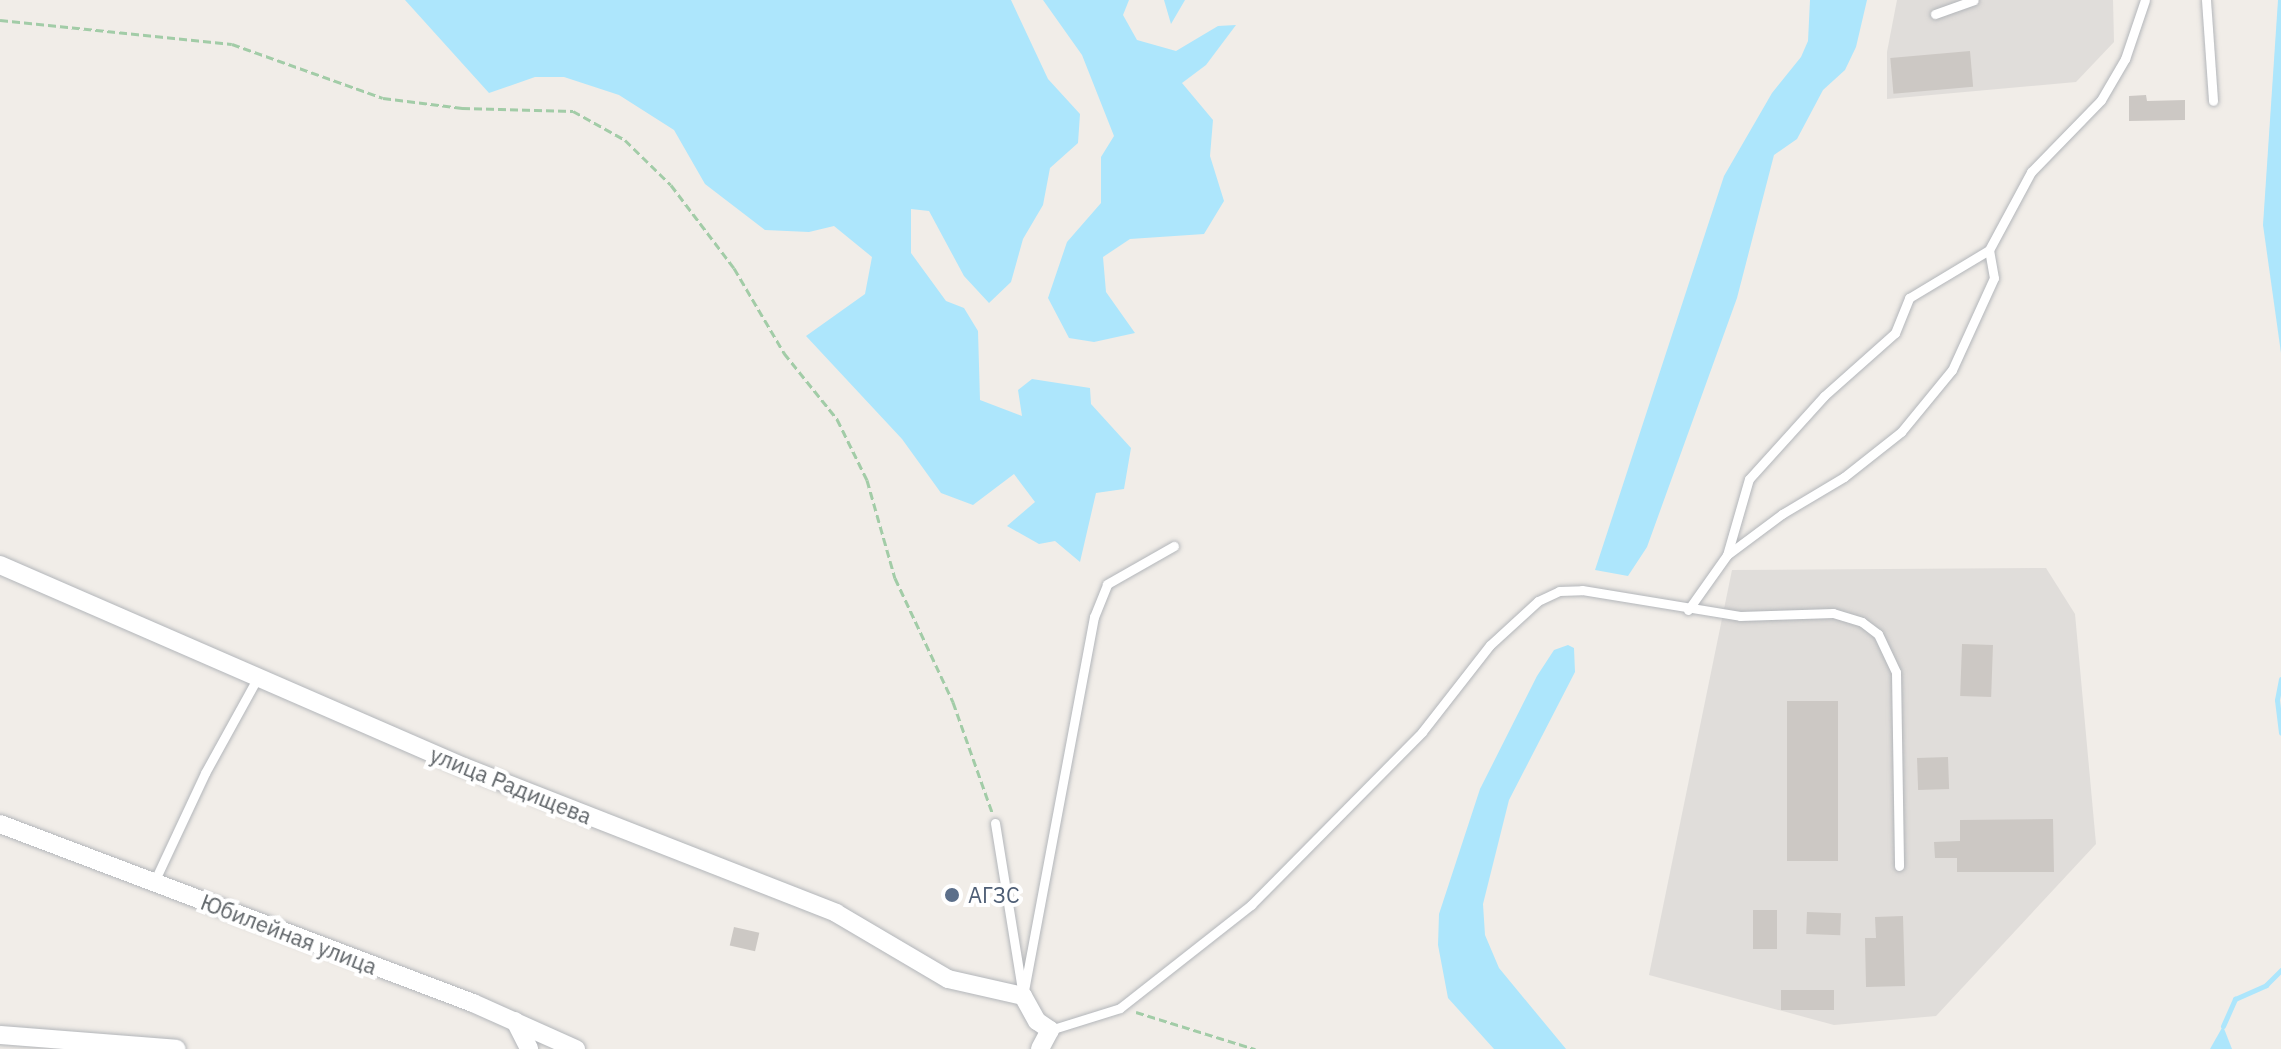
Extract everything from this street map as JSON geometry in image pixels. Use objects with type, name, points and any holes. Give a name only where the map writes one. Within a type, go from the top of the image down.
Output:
[{"type":"street","name":"улица Радищева","points":[[0,565],[259,675],[478,773],[836,913],[948,979],[1023,996]]},
{"type":"street","name":"Юбилейная улица","points":[[0,824],[515,1021],[576,1049]]},
{"type":"street","points":[[1023,996],[1037,1021],[1050,1030],[1040,1049]]},
{"type":"street","points":[[515,1021],[529,1049]]},
{"type":"street","points":[[0,1035],[176,1049]]},
{"type":"lane","points":[[1935,14],[1974,0]]},
{"type":"lane","points":[[1727,555],[1749,479],[1824,396],[1895,333],[1909,298],[1989,250],[2031,172],[2101,100],[2125,59],[2145,0]]},
{"type":"lane","points":[[2206,0],[2213,101]]},
{"type":"lane","points":[[1688,610],[1727,555],[1782,514],[1844,477],[1901,432],[1952,370],[1994,278],[1989,250]]},
{"type":"lane","points":[[1023,996],[1094,617],[1107,584],[1174,546]]},
{"type":"lane","points":[[1050,1030],[1120,1008],[1251,905],[1422,732],[1490,645],[1538,601],[1559,591],[1582,590],[1688,610],[1740,616],[1833,613],[1862,622],[1878,634],[1896,672],[1899,866]]},
{"type":"lane","points":[[154,882],[205,773],[259,675]]},
{"type":"lane","points":[[995,823],[1023,996]]},
{"type":"path","points":[[0,20],[232,44],[383,98],[462,108],[573,111],[625,140],[671,185],[734,268],[784,353],[837,419],[867,480],[895,578],[953,702],[995,823]]},
{"type":"path","points":[[1120,1008],[1179,1022],[1255,1049]]},
{"type":"shaded area","points":[[1897,0],[2113,0],[2114,42],[2076,82],[1887,99],[1887,52]]},
{"type":"shaded area","points":[[2046,568],[2075,614],[2096,844],[1936,1016],[1834,1025],[1649,975],[1732,570]]},
{"type":"water","points":[[405,0],[1011,0],[1048,79],[1080,114],[1078,143],[1050,168],[1043,205],[1023,239],[1011,282],[989,303],[964,276],[929,211],[911,209],[911,253],[946,301],[964,308],[978,331],[980,400],[1022,416],[1018,390],[1032,379],[1090,388],[1091,404],[1131,448],[1124,489],[1096,493],[1080,562],[1055,541],[1039,544],[1007,526],[1035,502],[1014,474],[973,505],[941,493],[902,439],[806,336],[865,294],[872,257],[834,226],[809,232],[765,230],[705,184],[674,130],[619,95],[564,77],[535,77],[489,93]]},
{"type":"water","points":[[1043,0],[1129,0],[1123,15],[1137,40],[1176,51],[1218,26],[1236,25],[1206,65],[1182,83],[1213,120],[1210,156],[1224,201],[1204,234],[1130,239],[1103,257],[1106,292],[1135,333],[1094,342],[1069,338],[1048,298],[1067,242],[1101,203],[1101,157],[1114,136],[1082,55]]},
{"type":"water","points":[[1164,0],[1185,0],[1171,24]]},
{"type":"water","points":[[1810,0],[1867,0],[1856,47],[1845,70],[1823,90],[1797,139],[1774,155],[1737,298],[1647,547],[1628,576],[1595,570],[1724,176],[1772,93],[1801,57],[1808,41]]},
{"type":"water","points":[[2278,0],[2281,0],[2281,353],[2263,225]]},
{"type":"water","points":[[1568,645],[1574,648],[1575,672],[1509,800],[1483,904],[1485,935],[1499,968],[1566,1049],[1494,1049],[1448,998],[1438,945],[1439,914],[1480,789],[1537,676],[1554,650]]},
{"type":"water","points":[[2223,1026],[2232,1049],[2210,1049]]},
{"type":"building","points":[[1970,51],[1973,87],[1893,94],[1890,58]]},
{"type":"building","points":[[2146,95],[2147,101],[2185,100],[2185,120],[2129,121],[2129,96]]},
{"type":"building","points":[[1962,644],[1993,645],[1991,697],[1960,696]]},
{"type":"building","points":[[1787,701],[1838,701],[1838,861],[1787,861]]},
{"type":"building","points":[[1948,757],[1949,789],[1918,790],[1917,758]]},
{"type":"building","points":[[2053,819],[2054,872],[1957,872],[1957,858],[1935,858],[1934,842],[1960,841],[1960,820]]},
{"type":"building","points":[[1753,910],[1777,910],[1777,949],[1753,949]]},
{"type":"building","points":[[1807,912],[1841,913],[1840,935],[1806,934]]},
{"type":"building","points":[[1903,916],[1905,986],[1866,987],[1865,938],[1876,938],[1875,917]]},
{"type":"building","points":[[734,927],[759,933],[755,951],[730,946]]},
{"type":"building","points":[[1781,990],[1834,990],[1834,1010],[1781,1010]]},
{"type":"waterway","points":[[2281,679],[2277,700],[2281,733]]},
{"type":"waterway","points":[[2223,1026],[2235,999],[2266,985],[2281,970]]},
{"type":"place","name":"АГЗС","points":[[952,895]]}]
